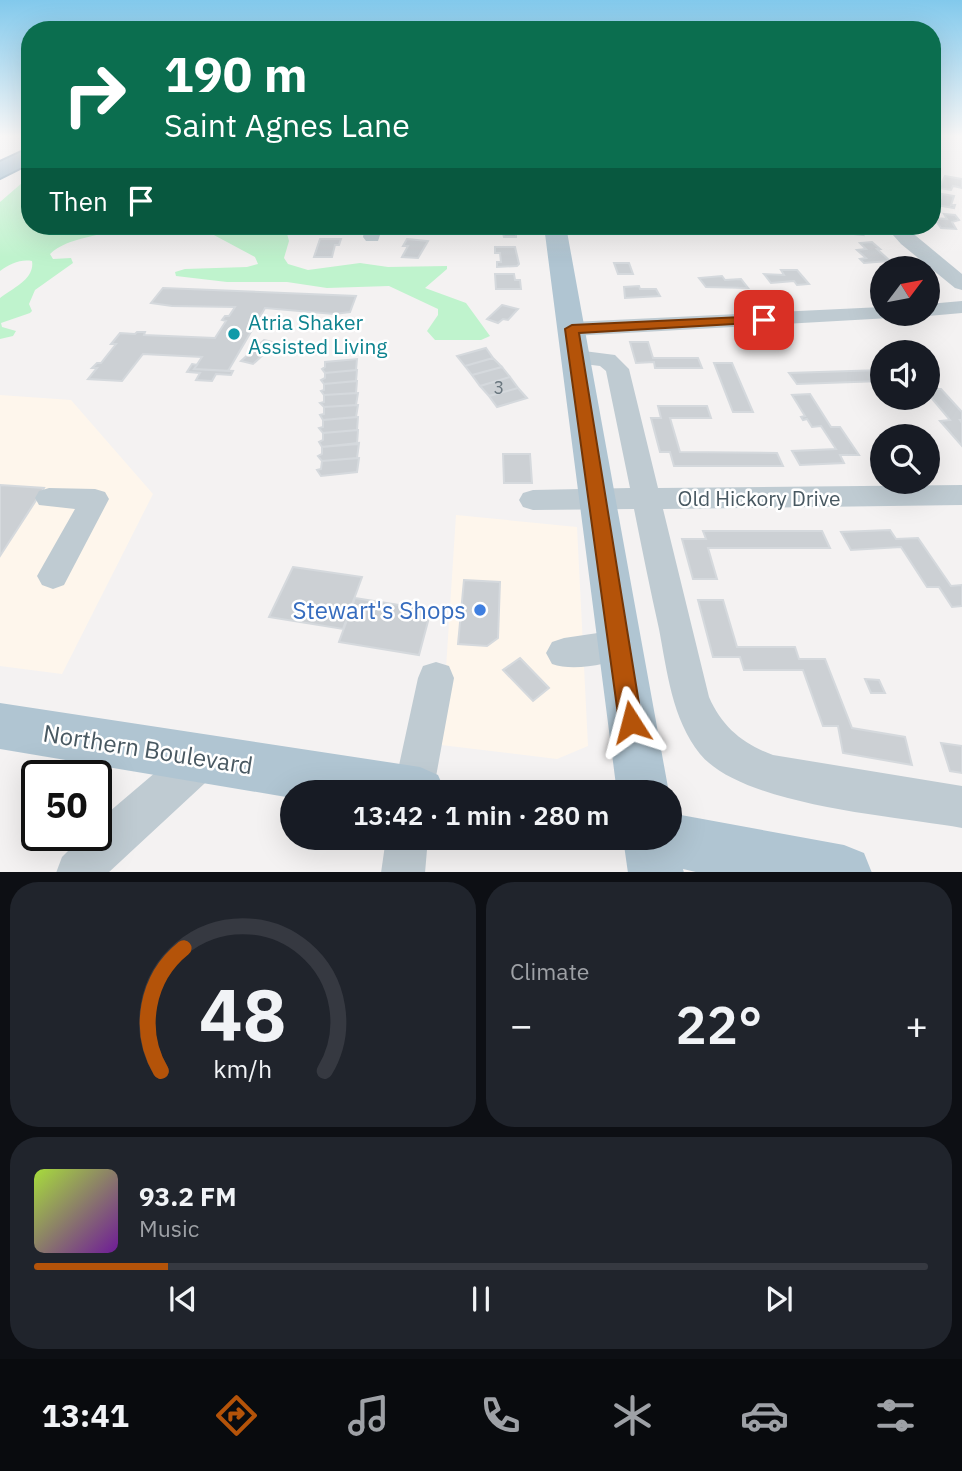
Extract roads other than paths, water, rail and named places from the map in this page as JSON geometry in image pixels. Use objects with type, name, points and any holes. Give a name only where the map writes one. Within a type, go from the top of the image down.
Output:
[{"type":"main road","points":[[556,235],[640,780]]},
{"type":"main road","name":"Northern Boulevard","points":[[0,726],[204,757],[307,780]]},
{"type":"main road","points":[[682,842],[839,872]]},
{"type":"main road","points":[[652,850],[656,872]]},
{"type":"street","points":[[903,235],[962,284]]},
{"type":"street","points":[[940,309],[962,307]]},
{"type":"street","points":[[574,343],[870,314]]},
{"type":"street","points":[[574,343],[616,367],[693,706],[715,741],[741,763],[773,776],[962,807]]},
{"type":"street","name":"Old Hickory Drive","points":[[533,500],[646,497],[817,499],[962,495]]},
{"type":"street","points":[[49,498],[95,499],[53,576]]},
{"type":"street","points":[[564,653],[618,645]]},
{"type":"street","points":[[79,872],[106,843],[204,757]]},
{"type":"street","points":[[403,872],[407,850]]},
{"type":"lane","points":[[418,780],[436,678]]},
{"type":"place","name":"Atria Shaker Assisted Living","points":[[234,334]]},
{"type":"place","name":"Stewart's Shops","points":[[480,610]]}]
